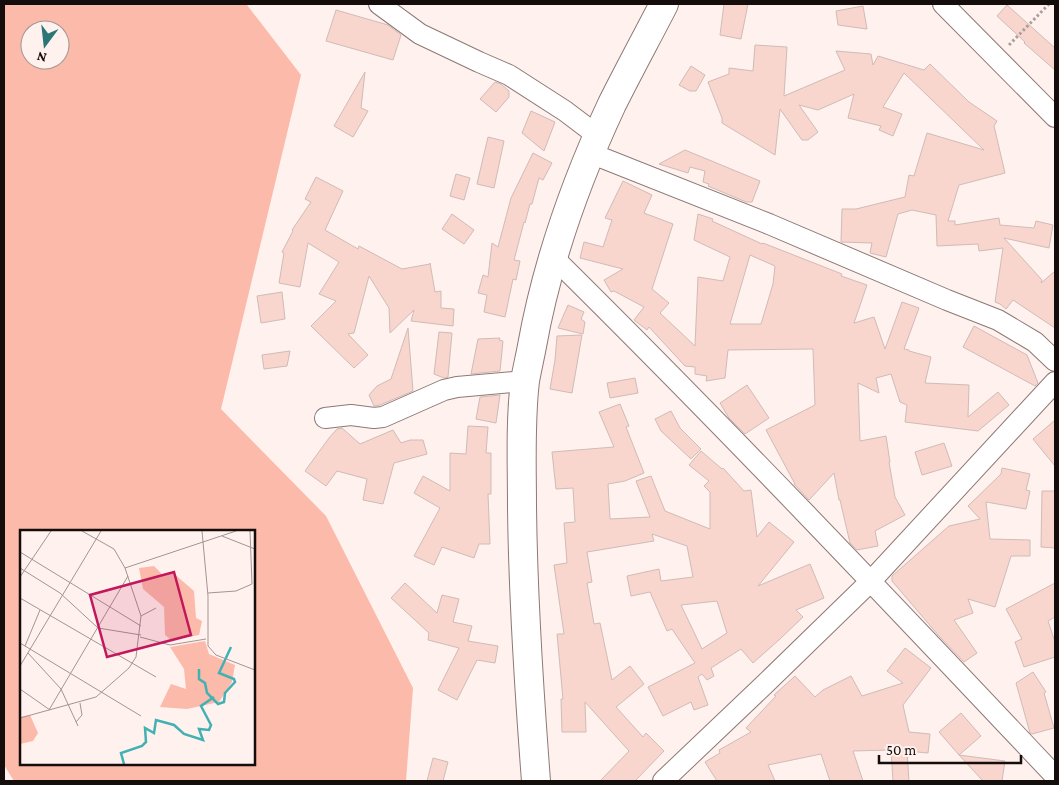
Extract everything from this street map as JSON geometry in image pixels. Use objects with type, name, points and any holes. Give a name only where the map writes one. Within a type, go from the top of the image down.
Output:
[{"type":"street","points":[[379,4],[420,34],[509,75],[565,111],[594,145],[769,224],[998,320],[1035,342],[1055,361]]},
{"type":"street","points":[[536,781],[529,695],[523,572],[525,381],[552,257],[594,145],[612,104],[664,4]]},
{"type":"street","points":[[943,4],[1055,117]]},
{"type":"street","points":[[552,257],[610,313],[871,580],[1055,776]]},
{"type":"street","points":[[325,418],[351,414],[374,418],[383,417],[444,390],[457,387],[525,381]]},
{"type":"street","points":[[663,781],[871,580],[1055,382]]},
{"type":"path","points":[[997,58],[1049,4]]},
{"type":"shaded area","points":[[4,4],[247,5],[301,75],[221,409],[326,516],[413,688],[406,781],[14,781],[4,765]]},
{"type":"building","points":[[724,4],[748,4],[741,39],[720,35]]},
{"type":"building","points":[[1007,5],[1055,48],[1055,70],[997,16]]},
{"type":"building","points":[[863,6],[867,29],[838,25],[836,11]]},
{"type":"building","points":[[336,10],[388,25],[401,35],[393,60],[326,41]]},
{"type":"building","points":[[755,45],[787,47],[784,96],[845,70],[836,51],[871,54],[873,65],[878,56],[924,70],[930,64],[969,102],[997,121],[994,126],[1005,173],[959,185],[948,221],[955,221],[955,225],[999,218],[1000,225],[1034,228],[1036,221],[1053,225],[1049,248],[1004,238],[1042,280],[1041,283],[1055,271],[1055,328],[1013,300],[1006,309],[995,302],[1003,248],[979,251],[978,244],[937,246],[936,215],[912,210],[898,214],[886,257],[870,253],[872,243],[841,242],[842,209],[856,209],[905,197],[909,175],[914,176],[927,133],[984,150],[904,73],[883,107],[902,114],[893,136],[879,130],[881,126],[848,118],[854,94],[818,110],[799,105],[818,132],[808,140],[802,140],[780,109],[775,155],[722,123],[722,118],[708,82],[729,74],[729,68],[753,71]]},
{"type":"building","points":[[691,66],[705,75],[696,91],[690,91],[679,85]]},
{"type":"building","points":[[365,72],[361,108],[368,111],[353,137],[334,126]]},
{"type":"building","points":[[495,82],[501,84],[509,91],[509,97],[496,112],[480,99]]},
{"type":"building","points":[[531,111],[555,122],[544,151],[522,133]]},
{"type":"building","points":[[488,137],[504,141],[494,188],[477,184]]},
{"type":"building","points":[[685,150],[760,181],[752,202],[746,202],[708,186],[709,184],[703,182],[705,171],[690,167],[688,173],[659,164]]},
{"type":"building","points":[[533,153],[552,163],[543,180],[539,178],[532,204],[530,204],[524,222],[514,260],[520,261],[516,280],[513,279],[505,317],[484,312],[487,295],[478,293],[483,275],[488,277],[492,243],[498,247],[511,198]]},
{"type":"building","points":[[456,174],[470,178],[464,200],[450,196]]},
{"type":"building","points":[[316,177],[343,191],[325,230],[358,249],[359,246],[402,269],[430,263],[435,292],[441,291],[441,308],[454,309],[453,326],[411,321],[414,310],[390,333],[389,308],[369,276],[354,333],[348,334],[368,355],[354,368],[311,326],[336,301],[319,294],[339,262],[308,243],[300,287],[279,283],[284,253],[282,252],[292,230],[311,202],[305,199]]},
{"type":"building","points":[[623,181],[652,195],[644,213],[673,224],[652,289],[669,303],[660,313],[695,346],[698,277],[723,281],[730,257],[694,240],[698,214],[713,219],[712,221],[762,244],[867,285],[854,323],[874,317],[885,349],[902,302],[919,308],[904,349],[931,357],[925,383],[969,385],[968,417],[998,392],[1009,405],[978,431],[905,422],[907,405],[900,402],[891,374],[876,378],[879,393],[858,383],[860,441],[886,436],[895,497],[905,515],[875,531],[878,546],[857,550],[850,543],[834,473],[809,500],[794,484],[766,430],[815,405],[813,349],[728,350],[725,378],[706,381],[707,376],[695,374],[695,367],[685,366],[649,327],[647,330],[634,320],[644,307],[614,291],[611,292],[604,280],[623,269],[580,258],[584,242],[603,247],[612,220],[605,218]],"holes":[[[750,255],[775,266],[773,284],[761,324],[730,324]]]},
{"type":"building","points":[[452,214],[474,230],[464,244],[442,229]]},
{"type":"building","points":[[282,292],[285,319],[261,323],[257,296]]},
{"type":"building","points":[[568,305],[584,312],[581,319],[585,322],[583,334],[558,328]]},
{"type":"building","points":[[974,326],[1027,355],[1038,383],[1035,386],[963,347]]},
{"type":"building","points":[[408,328],[413,391],[374,406],[369,395],[377,386],[391,379]]},
{"type":"building","points":[[439,332],[452,333],[448,377],[444,378],[434,374]]},
{"type":"building","points":[[582,335],[572,393],[550,389],[557,336]]},
{"type":"building","points":[[500,338],[499,340],[503,341],[500,371],[471,374],[478,339]]},
{"type":"building","points":[[290,351],[287,366],[264,369],[262,355]]},
{"type":"building","points":[[635,378],[638,393],[610,398],[607,383]]},
{"type":"building","points":[[747,385],[769,418],[745,434],[729,418],[720,403]]},
{"type":"building","points":[[500,395],[496,423],[476,419],[480,397]]},
{"type":"building","points":[[620,404],[629,426],[626,427],[644,473],[625,481],[608,484],[610,519],[650,517],[636,481],[651,476],[665,511],[710,529],[710,492],[704,486],[709,481],[689,465],[701,451],[723,468],[744,491],[751,490],[757,537],[769,522],[794,542],[758,586],[810,564],[824,598],[796,610],[803,617],[753,663],[741,649],[711,668],[714,676],[707,680],[702,674],[698,677],[708,705],[694,710],[691,702],[663,716],[648,687],[695,663],[672,629],[667,631],[650,592],[631,596],[627,576],[659,569],[661,581],[693,577],[687,546],[652,534],[654,541],[587,552],[592,582],[587,583],[594,624],[600,623],[612,680],[630,666],[644,684],[616,707],[643,737],[646,733],[664,751],[635,781],[600,781],[629,751],[585,702],[586,732],[562,732],[561,699],[563,699],[557,634],[564,634],[554,565],[567,563],[564,523],[575,522],[573,488],[556,489],[552,452],[614,447],[599,412]],"holes":[[[717,601],[727,633],[702,649],[681,605]]]},
{"type":"building","points":[[671,411],[680,428],[701,449],[691,459],[661,431],[655,419]]},
{"type":"building","points":[[1055,420],[1055,466],[1033,439]]},
{"type":"building","points":[[468,426],[488,427],[486,453],[491,453],[491,494],[488,494],[490,544],[479,544],[474,558],[442,547],[434,565],[414,556],[440,508],[414,493],[423,476],[450,491],[450,453],[466,454]]},
{"type":"building","points":[[342,428],[360,444],[393,430],[401,443],[410,440],[423,440],[427,454],[394,463],[383,504],[363,500],[367,479],[337,471],[326,486],[305,471],[329,438],[337,429]]},
{"type":"building","points":[[944,443],[952,466],[922,475],[915,452]]},
{"type":"building","points":[[1002,468],[1030,474],[1026,490],[1030,491],[1026,509],[986,502],[990,539],[1030,540],[1030,556],[1011,556],[995,607],[968,599],[973,613],[954,620],[977,653],[964,662],[892,581],[892,576],[949,526],[980,519],[968,506],[1001,474]]},
{"type":"building","points":[[1042,491],[1055,491],[1055,548],[1041,547]]},
{"type":"building","points":[[405,583],[437,613],[442,595],[459,599],[453,622],[472,626],[468,641],[498,646],[495,663],[477,660],[457,700],[438,690],[459,648],[428,640],[429,633],[391,598]]},
{"type":"building","points":[[1055,583],[1055,617],[1048,621],[1055,642],[1055,657],[1024,667],[1015,642],[1022,639],[1006,609]]},
{"type":"building","points":[[905,648],[931,668],[903,705],[909,732],[930,734],[928,753],[907,751],[909,781],[893,781],[891,750],[853,751],[863,781],[830,781],[821,754],[768,765],[775,781],[717,781],[705,762],[720,753],[719,750],[751,732],[746,728],[776,696],[774,695],[795,676],[815,697],[823,690],[851,676],[862,696],[903,683],[887,671]]},
{"type":"building","points":[[1033,672],[1046,692],[1044,693],[1054,728],[1032,734],[1030,733],[1016,683]]},
{"type":"building","points":[[961,713],[981,736],[959,755],[939,732]]},
{"type":"building","points":[[959,755],[1005,761],[1002,781],[983,781]]},
{"type":"building","points":[[433,758],[448,762],[443,781],[427,781]]}]
